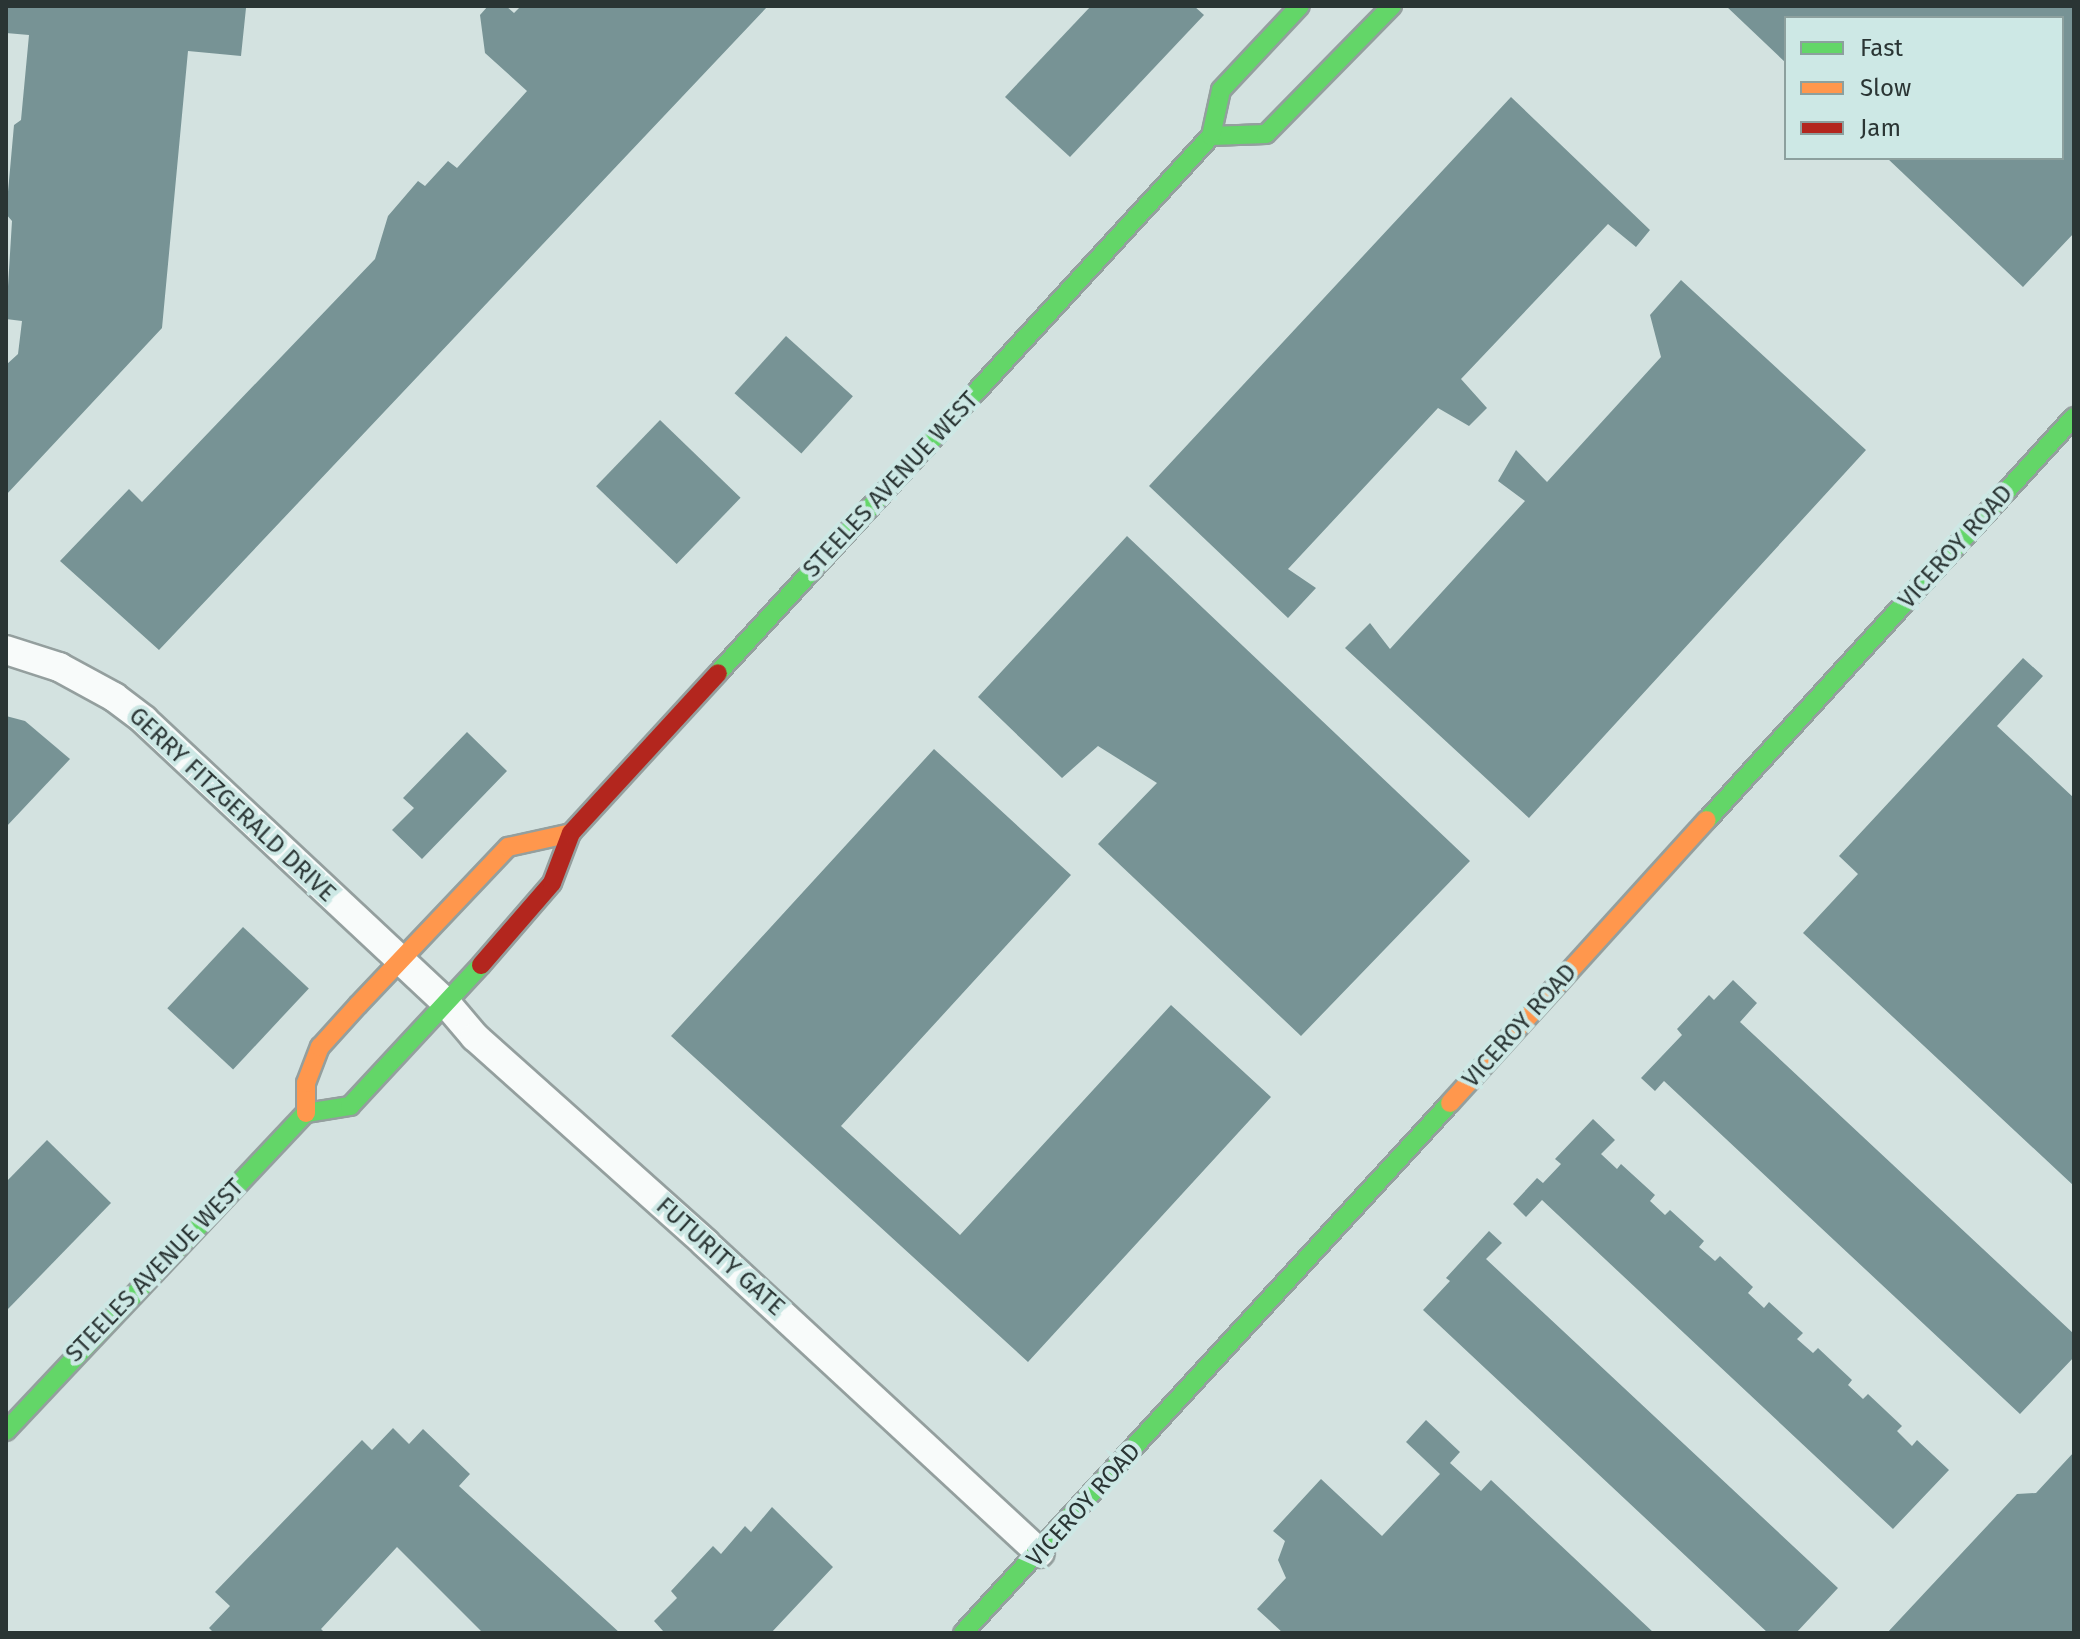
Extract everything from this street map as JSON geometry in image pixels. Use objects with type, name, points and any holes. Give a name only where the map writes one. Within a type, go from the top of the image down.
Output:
[{"type":"main road","points":[[1300,6],[1221,90],[1211,136],[1266,134],[1383,9]]},
{"type":"main road","name":"STEELES AVENUE WEST","points":[[6,1431],[306,1113],[350,1106],[447,1004],[552,883],[571,833],[1211,136]]},
{"type":"main road","name":"VICEROY ROAD","points":[[963,1633],[1040,1553],[2074,417]]},
{"type":"main road","points":[[306,1113],[306,1083],[320,1047],[508,847],[571,833]]},
{"type":"street","name":"GERRY FITZGERALD DRIVE","points":[[6,650],[59,667],[114,697],[144,720],[401,961]]},
{"type":"street","name":"FUTURITY GATE","points":[[401,961],[447,1004],[475,1037],[705,1243],[1040,1553]]},
{"type":"building","points":[[6,6],[246,8],[241,56],[188,51],[162,328],[6,495],[6,365],[18,354],[22,321],[6,319],[12,221],[6,214],[14,125],[21,120],[29,35],[6,33]]},
{"type":"building","points":[[488,6],[506,6],[514,13],[521,6],[768,6],[159,650],[60,561],[129,489],[142,502],[375,259],[388,216],[418,181],[425,186],[448,161],[457,168],[527,91],[485,53],[480,15]]},
{"type":"building","points":[[1091,6],[1194,6],[1204,15],[1070,157],[1005,97]]},
{"type":"building","points":[[1726,6],[2074,6],[2074,233],[2023,287],[1889,160],[2064,160],[2064,16],[1784,16],[1784,61]]},
{"type":"building","points":[[1511,97],[1650,230],[1636,247],[1608,224],[1461,379],[1487,408],[1469,426],[1438,408],[1288,569],[1316,588],[1288,618],[1149,486]]},
{"type":"building","points":[[1681,280],[1866,450],[1529,818],[1345,648],[1370,623],[1390,649],[1525,501],[1498,481],[1516,450],[1547,482],[1661,357],[1650,315]]},
{"type":"building","points":[[786,336],[853,396],[801,453],[734,393]]},
{"type":"building","points":[[660,420],[741,498],[677,564],[596,486]]},
{"type":"building","points":[[1127,536],[1470,861],[1301,1036],[1098,844],[1157,783],[1098,746],[1062,778],[978,697]]},
{"type":"building","points":[[2023,658],[2043,676],[1997,726],[2074,798],[2074,1186],[1803,933],[1858,874],[1839,856]]},
{"type":"building","points":[[6,716],[25,721],[70,759],[6,827]]},
{"type":"building","points":[[467,732],[507,771],[422,859],[392,830],[414,808],[403,798]]},
{"type":"building","points":[[934,749],[1071,875],[841,1126],[960,1235],[1171,1005],[1271,1097],[1028,1362],[671,1036]]},
{"type":"building","points":[[243,927],[309,988],[233,1070],[167,1008]]},
{"type":"building","points":[[1733,980],[1757,1003],[1740,1022],[2074,1334],[2074,1357],[2020,1414],[1664,1081],[1655,1091],[1641,1078],[1682,1035],[1677,1029],[1709,995],[1714,1000]]},
{"type":"building","points":[[1593,1119],[1615,1140],[1601,1154],[1617,1169],[1621,1164],[1655,1195],[1650,1201],[1665,1215],[1670,1210],[1704,1241],[1699,1247],[1715,1261],[1720,1256],[1753,1287],[1748,1293],[1764,1308],[1769,1302],[1803,1333],[1797,1339],[1813,1353],[1818,1348],[1852,1380],[1848,1385],[1863,1399],[1868,1394],[1902,1426],[1897,1431],[1912,1446],[1917,1440],[1949,1470],[1893,1529],[1542,1200],[1526,1217],[1513,1204],[1537,1178],[1543,1183],[1561,1164],[1555,1159]]},
{"type":"building","points":[[47,1140],[111,1203],[8,1309],[6,1182]]},
{"type":"building","points":[[1489,1231],[1502,1243],[1486,1259],[1838,1588],[1796,1633],[1768,1633],[1423,1310],[1450,1281],[1446,1278]]},
{"type":"building","points":[[1426,1420],[1460,1452],[1450,1463],[1481,1491],[1491,1480],[1654,1633],[1283,1633],[1257,1609],[1286,1578],[1278,1560],[1285,1541],[1273,1531],[1321,1479],[1382,1536],[1440,1474],[1406,1442]]},
{"type":"building","points":[[393,1428],[409,1444],[423,1429],[470,1474],[459,1486],[620,1633],[483,1633],[397,1547],[321,1629],[325,1633],[214,1633],[209,1628],[230,1606],[215,1592],[362,1440],[372,1450]]},
{"type":"building","points":[[2074,1452],[2074,1633],[1887,1633],[2017,1494],[2036,1493]]},
{"type":"building","points":[[772,1507],[833,1567],[771,1633],[660,1633],[663,1631],[654,1621],[677,1598],[671,1591],[713,1546],[721,1554],[745,1526],[751,1532]]},
{"type":"traffic: fast","points":[[718,673],[1211,136],[1221,90],[1300,6]]},
{"type":"traffic: fast","points":[[1211,136],[1266,134],[1392,6]]},
{"type":"traffic: fast","points":[[1707,820],[2074,417]]},
{"type":"traffic: fast","points":[[6,1431],[306,1113],[350,1106],[481,965]]},
{"type":"traffic: fast","points":[[963,1633],[1450,1103]]},
{"type":"traffic: slow","points":[[1450,1103],[1707,820]]},
{"type":"traffic: slow","points":[[306,1113],[306,1083],[320,1047],[358,1005],[508,847],[571,833]]},
{"type":"traffic: jam","points":[[481,965],[552,883],[571,833],[718,673]]}]
